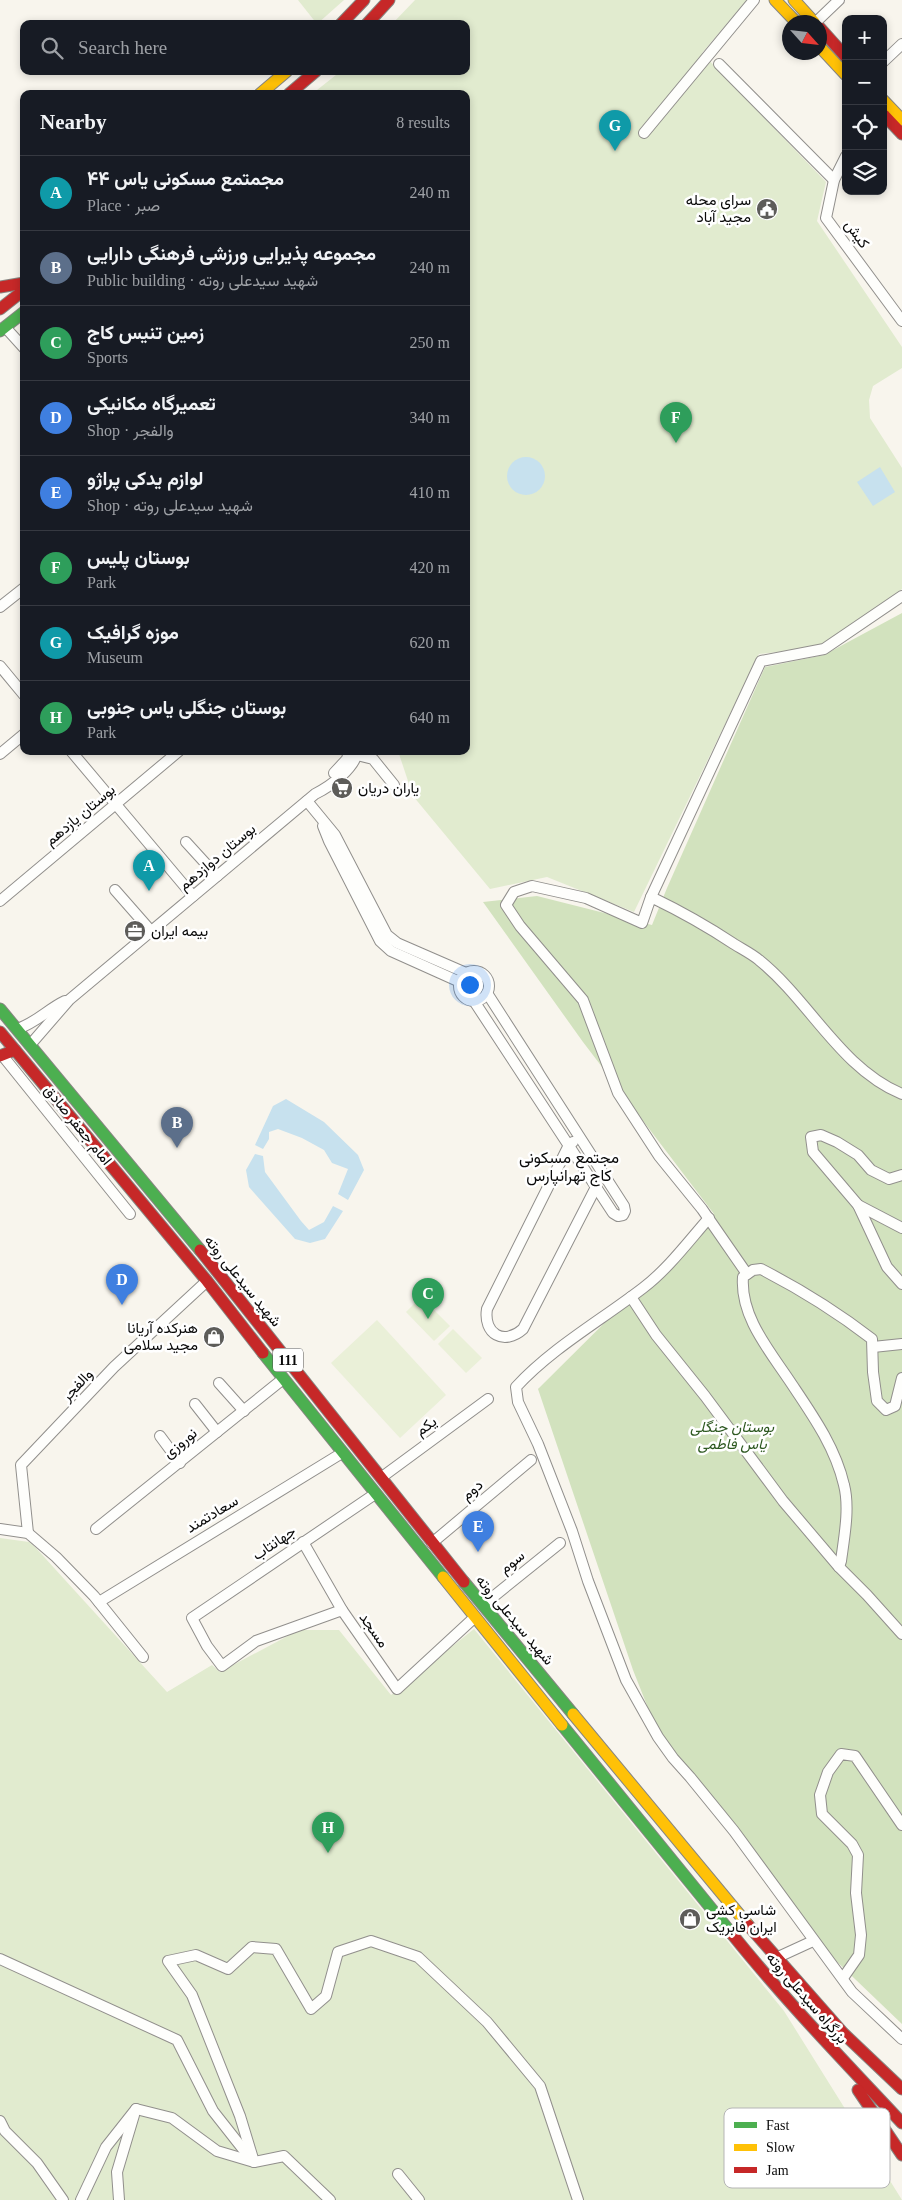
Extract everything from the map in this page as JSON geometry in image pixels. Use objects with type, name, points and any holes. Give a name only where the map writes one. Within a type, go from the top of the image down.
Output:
[{"type":"main road","points":[[345,20],[364,0]]},
{"type":"main road","points":[[371,20],[390,0]]},
{"type":"main road","points":[[775,0],[789,15]]},
{"type":"main road","points":[[794,0],[808,15]]},
{"type":"main road","points":[[827,36],[842,52]]},
{"type":"main road","points":[[827,55],[842,71]]},
{"type":"main road","points":[[265,90],[282,75]]},
{"type":"main road","points":[[294,90],[311,75]]},
{"type":"main road","points":[[887,104],[902,120]]},
{"type":"main road","points":[[887,118],[902,134]]},
{"type":"main road","points":[[0,287],[20,284]]},
{"type":"main road","points":[[0,309],[20,293]]},
{"type":"main road","points":[[3,329],[20,315]]},
{"type":"main road","name":"شهید سیدعلی روته","points":[[0,1009],[216,1270],[382,1477],[432,1543],[573,1714]]},
{"type":"main road","name":"شهید سیدعلی روته","points":[[1,1045],[14,1050],[206,1282],[282,1380],[562,1725]]},
{"type":"main road","name":"بزرگراه سیدعلی روته","points":[[573,1714],[776,1958],[838,2027],[902,2089]]},
{"type":"main road","name":"بزرگراه سیدعلی روته","points":[[562,1725],[762,1971],[826,2043],[888,2108]]},
{"type":"main road","points":[[838,2027],[826,2043],[870,2108]]},
{"type":"main road","name":"بزرگراه سیدعلی روته","points":[[890,2110],[902,2123]]},
{"type":"main road","points":[[890,2137],[902,2155]]},
{"type":"street","points":[[644,133],[754,0]]},
{"type":"street","points":[[823,15],[840,0]]},
{"type":"street","points":[[885,60],[902,44]]},
{"type":"street","points":[[719,64],[834,180]]},
{"type":"street","name":"کیش","points":[[842,164],[834,180],[826,218],[902,321]]},
{"type":"street","points":[[3,329],[20,344]]},
{"type":"street","points":[[0,608],[20,591]]},
{"type":"street","points":[[747,1274],[708,1218],[659,1156],[618,1093],[583,1000],[520,926],[506,905],[514,892],[532,886],[586,898],[642,923],[651,897],[761,661],[824,649],[902,596]]},
{"type":"street","points":[[0,666],[20,690]]},
{"type":"street","points":[[0,754],[20,737]]},
{"type":"street","points":[[74,755],[193,896]]},
{"type":"street","name":"بوستان یازدهم","points":[[0,901],[174,755]]},
{"type":"street","name":"بوستان دوازدهم","points":[[30,1045],[68,1000],[311,797],[325,789],[356,761],[355,755]]},
{"type":"street","points":[[362,755],[373,758],[394,785]]},
{"type":"street","points":[[311,797],[328,841],[380,941],[391,951],[460,982]]},
{"type":"street","points":[[321,821],[335,836],[387,935],[397,943],[466,974]]},
{"type":"street","points":[[186,842],[217,876]]},
{"type":"street","points":[[115,890],[150,931]]},
{"type":"street","points":[[651,897],[697,920],[759,960],[790,991],[843,1053],[888,1088],[902,1094]]},
{"type":"street","points":[[474,971],[484,976],[488,986],[487,993],[481,999],[474,1001],[467,999],[461,994],[460,982],[466,974],[474,971]]},
{"type":"street","points":[[474,1001],[614,1213],[618,1216],[623,1215],[624,1206],[487,993]]},
{"type":"street","name":"بوستان دوازدهم","points":[[17,1029],[29,1025],[57,1005],[68,1000]]},
{"type":"street","name":"امام جعفر صادق","points":[[1,1045],[130,1214]]},
{"type":"street","points":[[902,1175],[889,1179],[870,1170],[858,1155],[837,1142],[820,1135],[811,1136],[813,1152],[858,1205],[887,1266],[902,1284]]},
{"type":"street","points":[[580,1138],[569,1145],[487,1309],[487,1326],[493,1333],[500,1337],[509,1338],[523,1330],[596,1186]]},
{"type":"street","points":[[858,1205],[902,1228]]},
{"type":"street","points":[[708,1218],[645,1287],[533,1369],[516,1387],[518,1402],[538,1444],[572,1531],[588,1582],[626,1680],[673,1758],[734,1831],[852,1992],[902,2039]]},
{"type":"street","points":[[839,1567],[842,1561],[846,1516],[845,1487],[834,1454],[747,1312],[742,1289],[744,1277],[753,1270],[761,1269],[849,1322],[872,1339],[873,1372],[877,1401],[886,1410],[895,1406],[902,1378]]},
{"type":"street","name":"والفجر","points":[[28,1533],[21,1465],[114,1367],[206,1282]]},
{"type":"street","points":[[631,1297],[656,1335],[705,1396],[764,1478],[839,1567],[902,1634]]},
{"type":"street","points":[[872,1347],[902,1344]]},
{"type":"street","name":"نوروزی","points":[[96,1529],[282,1380]]},
{"type":"street","points":[[219,1383],[244,1411]]},
{"type":"street","name":"یکم","points":[[382,1477],[488,1399]]},
{"type":"street","points":[[195,1404],[217,1432]]},
{"type":"street","points":[[160,1436],[180,1463]]},
{"type":"street","name":"سعادتمند","points":[[99,1602],[342,1453]]},
{"type":"street","name":"دوم","points":[[432,1543],[531,1460]]},
{"type":"street","name":"جهانتاب","points":[[222,1666],[207,1646],[192,1618],[374,1494]]},
{"type":"street","points":[[0,1529],[28,1533],[56,1557],[99,1602],[143,1657]]},
{"type":"street","points":[[303,1542],[342,1610]]},
{"type":"street","name":"سوم","points":[[483,1605],[560,1543]]},
{"type":"street","name":"مسجد","points":[[222,1666],[256,1641],[342,1610],[397,1689],[475,1617]]},
{"type":"street","points":[[843,1978],[859,1955],[861,1935],[856,1893],[858,1855],[852,1844],[822,1814],[820,1795],[828,1772],[841,1754],[855,1756],[902,1825]]},
{"type":"street","points":[[254,2162],[240,2116],[192,1995],[168,1961],[196,1955],[228,1969],[252,1947],[276,1949],[311,2009],[326,1996],[338,1952],[372,1941],[418,1957],[487,2022],[540,2086],[578,2200]]},
{"type":"street","points":[[776,1958],[813,1941]]},
{"type":"street","points":[[0,1958],[176,2040],[213,2111],[254,2162]]},
{"type":"street","points":[[136,2109],[172,2118],[217,2151],[254,2162],[284,2156],[330,2200]]},
{"type":"street","points":[[81,2200],[106,2147],[136,2109]]},
{"type":"street","points":[[119,2200],[117,2172],[136,2109]]},
{"type":"street","points":[[0,2121],[5,2131],[37,2163],[63,2200]]},
{"type":"street","points":[[398,2174],[419,2200]]},
{"type":"green space","points":[[298,0],[344,0],[322,20],[314,20]]},
{"type":"green space","points":[[415,0],[747,0],[702,53],[826,182],[817,221],[902,347],[902,368],[873,386],[869,400],[870,418],[902,468],[902,589],[822,647],[759,654],[634,912],[547,877],[490,889],[413,796],[399,755],[470,755],[470,90],[317,90],[336,75],[470,75],[470,20],[396,20]]},
{"type":"green space","name":"بوستان جنگلی یاس فاطمی","points":[[902,613],[902,2024],[809,1935],[665,1751],[633,1670],[538,1389],[714,1214],[583,1042],[483,902],[537,896],[652,925],[765,667],[824,655]]},
{"type":"green space","points":[[421,1297],[450,1326],[434,1341],[406,1312]]},
{"type":"green space","points":[[377,1320],[446,1395],[400,1438],[331,1363]]},
{"type":"green space","points":[[453,1329],[482,1358],[466,1373],[438,1344]]},
{"type":"green space","points":[[0,1538],[29,1542],[35,1547],[167,1692],[212,1665],[220,1672],[299,1630],[339,1630],[391,1695],[474,1629],[784,2011],[845,2108],[724,2108],[724,2188],[890,2188],[890,2181],[902,2200],[0,2200]]},
{"type":"water","points":[[526,457],[540,462],[545,476],[540,490],[526,495],[512,490],[507,476],[512,462]]},
{"type":"water","points":[[880,467],[895,492],[873,506],[857,482]]},
{"type":"water","points":[[286,1099],[324,1122],[358,1155],[364,1170],[348,1200],[338,1194],[348,1169],[332,1163],[324,1150],[302,1138],[278,1129],[269,1132],[269,1139],[263,1149],[255,1145],[273,1106]]},
{"type":"water","points":[[255,1154],[263,1156],[265,1172],[309,1230],[324,1222],[333,1206],[343,1211],[325,1239],[310,1243],[295,1239],[249,1187],[246,1170]]},
{"type":"traffic: fast","points":[[0,331],[20,315]]},
{"type":"traffic: fast","points":[[0,1009],[200,1250]]},
{"type":"traffic: fast","points":[[263,1353],[443,1577]]},
{"type":"traffic: fast","points":[[464,1582],[573,1714]]},
{"type":"traffic: fast","points":[[562,1725],[732,1934]]},
{"type":"traffic: slow","points":[[775,0],[789,15]]},
{"type":"traffic: slow","points":[[794,0],[808,15]]},
{"type":"traffic: slow","points":[[827,55],[842,71]]},
{"type":"traffic: slow","points":[[265,90],[282,75]]},
{"type":"traffic: slow","points":[[887,104],[902,120]]},
{"type":"traffic: slow","points":[[443,1577],[562,1725]]},
{"type":"traffic: slow","points":[[573,1714],[748,1925]]},
{"type":"traffic: jam","points":[[345,20],[364,0]]},
{"type":"traffic: jam","points":[[371,20],[389,0]]},
{"type":"traffic: jam","points":[[827,36],[842,53]]},
{"type":"traffic: jam","points":[[294,90],[311,75]]},
{"type":"traffic: jam","points":[[887,118],[902,134]]},
{"type":"traffic: jam","points":[[0,287],[20,284]]},
{"type":"traffic: jam","points":[[0,309],[20,293]]},
{"type":"traffic: jam","points":[[0,1032],[207,1281],[263,1353]]},
{"type":"traffic: jam","points":[[0,1056],[15,1050]]},
{"type":"traffic: jam","points":[[200,1250],[464,1582]]},
{"type":"traffic: jam","points":[[748,1925],[843,2033],[902,2089]]},
{"type":"traffic: jam","points":[[732,1934],[794,2006],[888,2108]]},
{"type":"traffic: jam","points":[[858,2090],[870,2108]]},
{"type":"traffic: jam","points":[[890,2110],[902,2123]]},
{"type":"traffic: jam","points":[[890,2137],[902,2155]]},
{"type":"place","name":"موزه گرافیک","points":[[615,151]]},
{"type":"place","name":"سرای محله مجید آباد","points":[[767,209]]},
{"type":"place","name":"بوستان پلیس","points":[[676,443]]},
{"type":"place","name":"یاران دریان","points":[[342,788]]},
{"type":"place","name":"مجمتمع مسکونی یاس ۴۴","points":[[149,891]]},
{"type":"place","name":"بیمه ایران","points":[[135,931]]},
{"type":"place","name":"مجموعه پذیرایی ورزشی فرهنگی دارایی","points":[[177,1148]]},
{"type":"place","name":"تعمیرگاه مکانیکی","points":[[122,1305]]},
{"type":"place","name":"زمین تنیس کاج","points":[[428,1319]]},
{"type":"place","name":"هنرکده آریانا مجید سلامی","points":[[214,1337]]},
{"type":"place","name":"لوازم یدکی پراژو","points":[[478,1552]]},
{"type":"place","name":"بوستان جنگلی یاس جنوبی","points":[[328,1853]]},
{"type":"place","name":"شاسی کشی ایران فابریک","points":[[690,1919]]},
{"type":"district","name":"مجتمع مسکونی کاج تهرانپارس","points":[[569,1166]]}]
